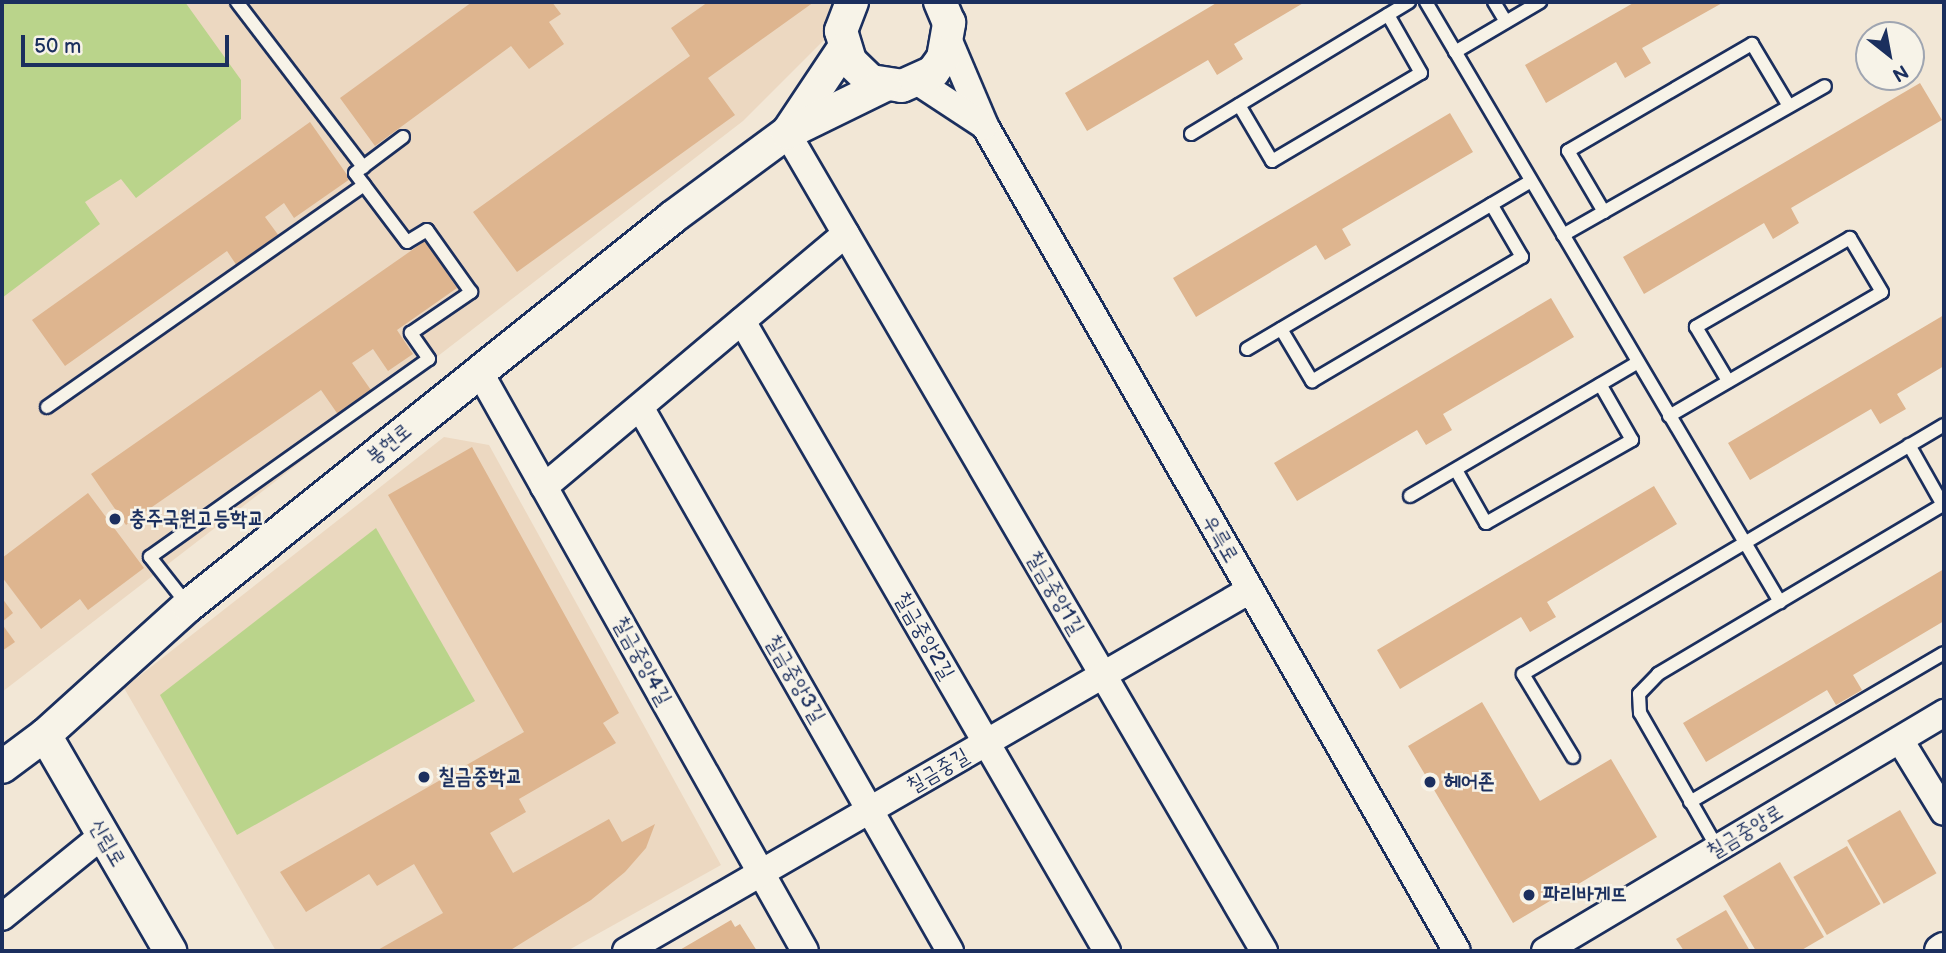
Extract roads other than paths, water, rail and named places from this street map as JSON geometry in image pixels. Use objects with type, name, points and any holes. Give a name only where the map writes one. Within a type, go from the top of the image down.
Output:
[{"type":"street","points":[[852,2],[841,31],[844,48],[859,72],[885,85],[918,82],[938,65],[949,41],[949,23],[940,2]]},
{"type":"street","name":"우륵로","points":[[949,41],[985,126],[1457,951]]},
{"type":"street","name":"봉현로","points":[[787,133],[844,48]]},
{"type":"street","name":"우륵로","points":[[918,82],[985,126]]},
{"type":"street","name":"봉현로","points":[[2,767],[45,735],[188,606],[479,371],[787,133],[885,85]]},
{"type":"street","name":"칠금중앙1길","points":[[787,133],[1264,951]]},
{"type":"street","points":[[544,487],[846,234]]},
{"type":"street","name":"칠금중앙2길","points":[[742,321],[1107,951]]},
{"type":"street","name":"칠금중앙4길","points":[[479,371],[805,951]]},
{"type":"street","name":"칠금중앙3길","points":[[640,407],[950,951]]},
{"type":"street","name":"칠금중길","points":[[626,951],[1250,590]]},
{"type":"street","name":"칠금중앙로","points":[[1545,951],[1944,713]]},
{"type":"street","name":"신립로","points":[[45,735],[170,951]]},
{"type":"street","points":[[1900,740],[1944,812]]},
{"type":"street","points":[[2,917],[103,835]]},
{"type":"lane","points":[[237,2],[363,167]]},
{"type":"lane","points":[[1191,134],[1409,2]]},
{"type":"lane","points":[[1426,2],[1780,602]]},
{"type":"lane","points":[[1494,2],[1506,22]]},
{"type":"lane","points":[[1455,52],[1540,2]]},
{"type":"lane","points":[[1239,105],[1272,161],[1421,73],[1388,15]]},
{"type":"lane","points":[[1604,212],[1568,151],[1752,44],[1789,106]]},
{"type":"lane","points":[[1563,235],[1825,86]]},
{"type":"lane","points":[[188,606],[150,556],[429,359],[411,333],[471,292],[427,230],[407,242],[355,173],[403,137]]},
{"type":"lane","points":[[1247,349],[1531,181]]},
{"type":"lane","points":[[47,407],[364,185]]},
{"type":"lane","points":[[1281,329],[1311,381],[1522,257],[1491,204]]},
{"type":"lane","points":[[1669,416],[1882,292],[1850,238],[1696,327],[1728,381]]},
{"type":"lane","points":[[1410,496],[1638,362]]},
{"type":"lane","points":[[1455,470],[1486,523],[1632,440],[1600,384]]},
{"type":"lane","points":[[1573,757],[1523,674],[1944,425]]},
{"type":"lane","points":[[1717,849],[1640,713],[1639,694],[1658,674],[1943,505],[1909,445]]},
{"type":"lane","points":[[1690,802],[1944,653]]},
{"type":"place","name":"충주국원고등학교","points":[[115,519]]},
{"type":"place","name":"칠금중학교","points":[[424,777]]},
{"type":"place","name":"헤어존","points":[[1430,782]]},
{"type":"place","name":"파리바게뜨","points":[[1529,895]]}]
